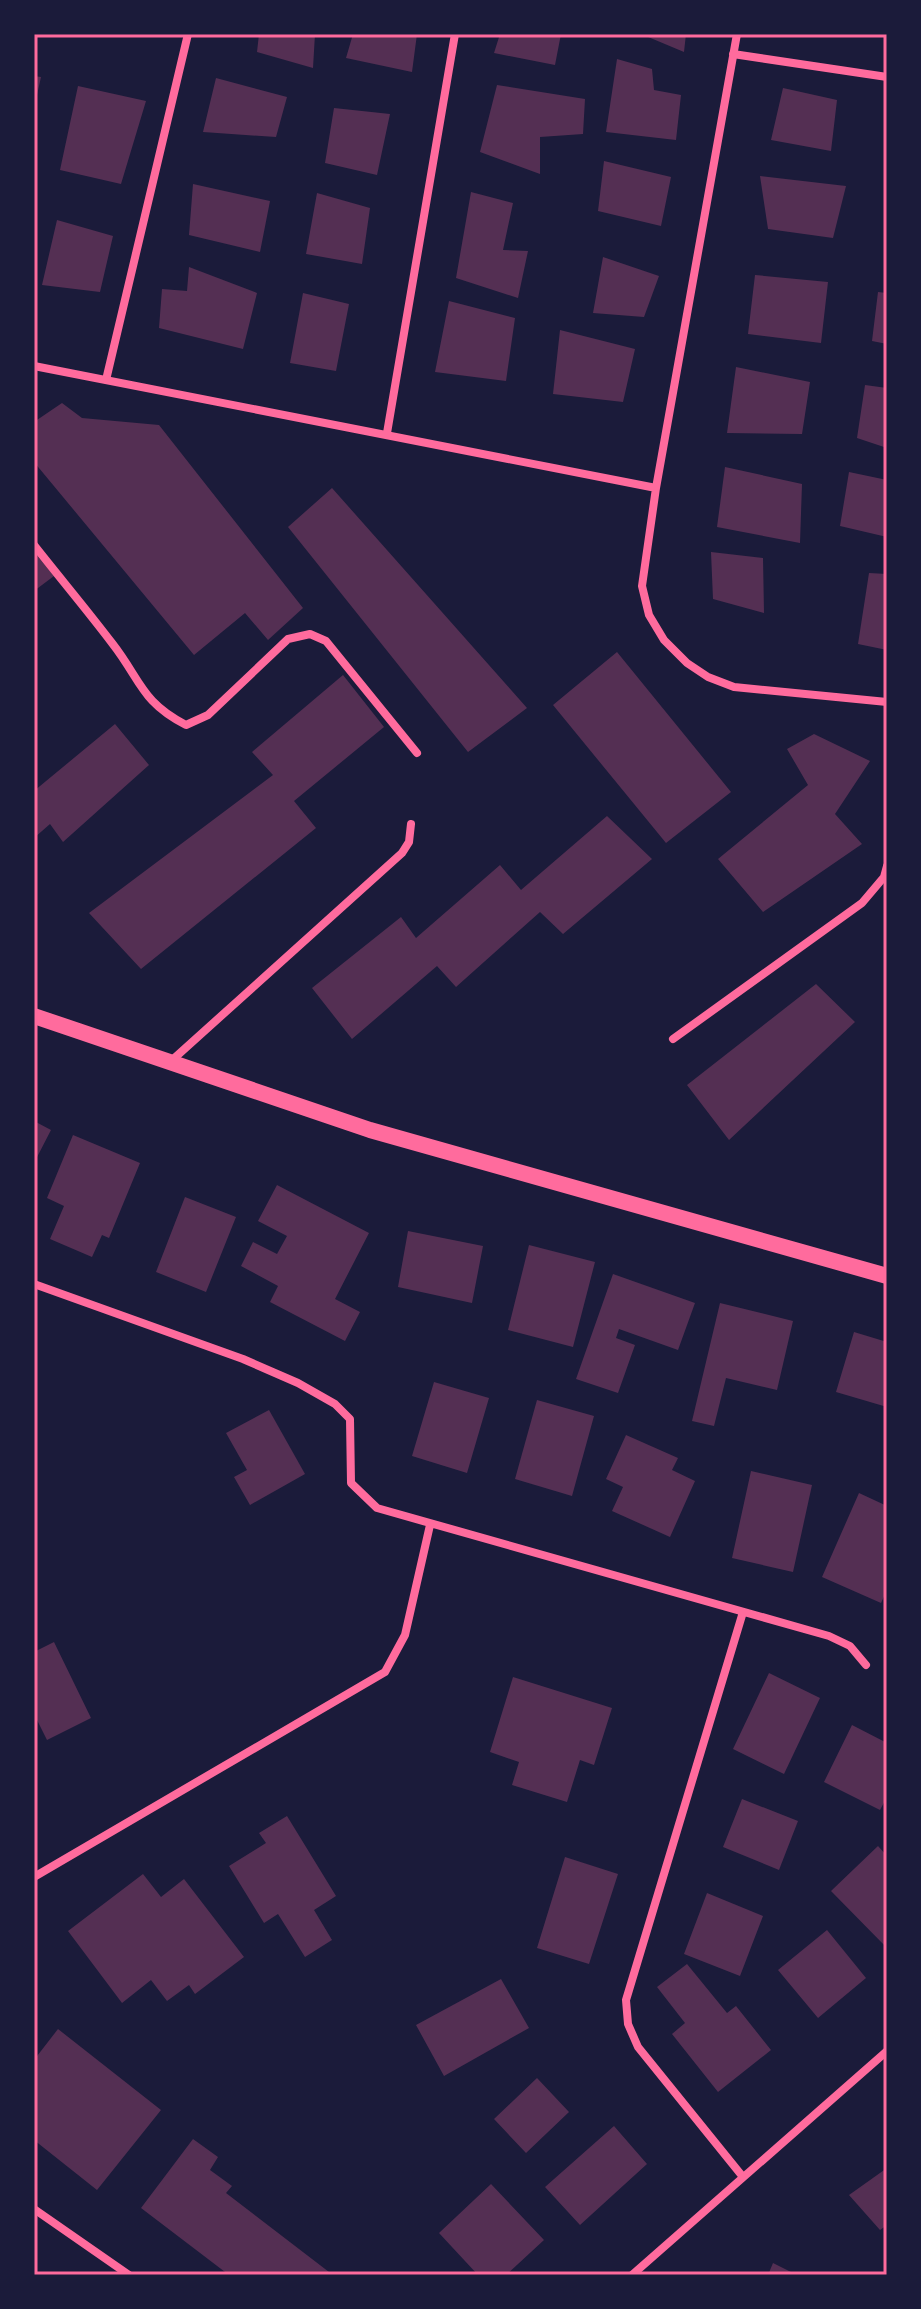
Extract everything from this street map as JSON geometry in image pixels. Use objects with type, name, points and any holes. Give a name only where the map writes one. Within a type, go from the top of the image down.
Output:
[{"type":"main road","points":[[34,1016],[370,1130],[887,1276]]},
{"type":"street","points":[[106,380],[188,34]]},
{"type":"street","points":[[387,433],[455,34]]},
{"type":"street","points":[[737,34],[656,488],[642,586],[649,615],[664,640],[687,663],[721,682],[734,687],[887,702]]},
{"type":"street","points":[[733,54],[887,77]]},
{"type":"street","points":[[34,366],[656,488]]},
{"type":"street","points":[[34,545],[115,646],[148,699],[164,713],[186,725],[208,715],[288,639],[310,634],[326,641],[417,753]]},
{"type":"street","points":[[169,1063],[402,853],[409,842],[411,824]]},
{"type":"street","points":[[673,1039],[862,903],[884,877],[887,866]]},
{"type":"street","points":[[34,1284],[243,1359],[335,1404],[350,1419],[348,1461],[351,1483],[377,1508],[829,1636],[850,1646],[866,1665]]},
{"type":"street","points":[[34,1877],[385,1672],[405,1635],[430,1525]]},
{"type":"street","points":[[743,1612],[626,2000],[628,2024],[638,2047],[743,2177]]},
{"type":"street","points":[[632,2275],[887,2051]]},
{"type":"street","points":[[34,2209],[129,2275]]},
{"type":"building","points":[[259,34],[315,34],[313,68],[257,52]]},
{"type":"building","points":[[353,34],[417,34],[412,72],[346,58]]},
{"type":"building","points":[[500,34],[561,34],[555,65],[494,53]]},
{"type":"building","points":[[641,34],[686,34],[684,52]]},
{"type":"building","points":[[617,59],[652,69],[654,90],[681,95],[676,140],[606,132]]},
{"type":"building","points":[[34,76],[41,77],[35,104],[34,104]]},
{"type":"building","points":[[216,78],[287,97],[276,137],[203,132]]},
{"type":"building","points":[[497,85],[585,99],[583,134],[540,137],[540,174],[480,152]]},
{"type":"building","points":[[78,86],[146,101],[121,184],[60,170]]},
{"type":"building","points":[[783,88],[837,100],[831,151],[771,140]]},
{"type":"building","points":[[334,108],[390,114],[377,175],[325,163]]},
{"type":"building","points":[[604,161],[671,177],[661,226],[598,211]]},
{"type":"building","points":[[760,176],[846,186],[833,238],[768,229]]},
{"type":"building","points":[[193,184],[270,201],[260,252],[189,235]]},
{"type":"building","points":[[471,192],[513,203],[503,250],[528,251],[518,298],[456,278]]},
{"type":"building","points":[[317,193],[370,208],[362,264],[306,254]]},
{"type":"building","points":[[57,220],[113,236],[100,292],[42,285]]},
{"type":"building","points":[[603,257],[659,276],[644,317],[593,313]]},
{"type":"building","points":[[189,267],[257,293],[243,349],[159,328],[162,289],[187,291]]},
{"type":"building","points":[[755,275],[828,282],[821,343],[748,334]]},
{"type":"building","points":[[878,292],[887,293],[887,344],[872,341]]},
{"type":"building","points":[[303,293],[349,304],[336,371],[290,363]]},
{"type":"building","points":[[449,301],[515,318],[506,381],[435,372]]},
{"type":"building","points":[[560,330],[635,349],[623,402],[553,394]]},
{"type":"building","points":[[736,367],[810,382],[802,434],[727,433]]},
{"type":"building","points":[[865,385],[887,388],[887,448],[857,438]]},
{"type":"building","points":[[62,403],[82,418],[159,425],[303,608],[268,640],[245,613],[194,655],[34,462],[34,422]]},
{"type":"building","points":[[725,467],[802,484],[800,543],[717,527]]},
{"type":"building","points":[[849,472],[887,480],[887,537],[840,526]]},
{"type":"building","points":[[332,488],[527,708],[468,752],[288,527]]},
{"type":"building","points":[[34,552],[54,576],[34,591]]},
{"type":"building","points":[[711,552],[763,558],[764,613],[713,599]]},
{"type":"building","points":[[869,573],[887,574],[887,650],[858,644]]},
{"type":"building","points":[[617,652],[731,792],[666,843],[553,705]]},
{"type":"building","points":[[343,675],[384,727],[294,801],[316,828],[141,969],[89,913],[273,775],[252,752]]},
{"type":"building","points":[[115,724],[149,765],[63,842],[50,824],[34,838],[34,791]]},
{"type":"building","points":[[814,734],[870,761],[835,814],[862,844],[763,912],[718,859],[808,785],[787,749]]},
{"type":"building","points":[[607,816],[652,859],[563,934],[540,912],[456,987],[437,966],[352,1039],[312,988],[401,917],[416,938],[500,865],[521,890]]},
{"type":"building","points":[[816,984],[855,1022],[729,1140],[687,1085]]},
{"type":"building","points":[[34,1121],[51,1130],[34,1163]]},
{"type":"building","points":[[73,1135],[140,1163],[109,1238],[102,1235],[92,1257],[50,1239],[64,1206],[47,1198]]},
{"type":"building","points":[[277,1185],[369,1233],[335,1299],[360,1312],[345,1341],[270,1302],[278,1286],[241,1266],[253,1242],[277,1254],[287,1236],[258,1221]]},
{"type":"building","points":[[185,1197],[236,1217],[206,1292],[156,1272]]},
{"type":"building","points":[[408,1231],[483,1246],[472,1303],[398,1287]]},
{"type":"building","points":[[529,1245],[595,1262],[573,1347],[508,1330]]},
{"type":"building","points":[[613,1274],[695,1303],[678,1350],[619,1329],[616,1338],[635,1345],[618,1393],[576,1379]]},
{"type":"building","points":[[720,1303],[793,1321],[777,1390],[726,1378],[714,1426],[692,1421]]},
{"type":"building","points":[[854,1332],[887,1342],[887,1407],[836,1392]]},
{"type":"building","points":[[434,1382],[489,1398],[467,1473],[412,1456]]},
{"type":"building","points":[[537,1400],[594,1416],[572,1496],[515,1479]]},
{"type":"building","points":[[269,1410],[305,1474],[250,1505],[234,1477],[247,1470],[226,1433]]},
{"type":"building","points":[[626,1435],[678,1458],[672,1470],[695,1481],[670,1537],[612,1511],[623,1487],[606,1479]]},
{"type":"building","points":[[751,1471],[812,1485],[793,1572],[732,1558]]},
{"type":"building","points":[[859,1493],[887,1506],[887,1590],[881,1603],[822,1577]]},
{"type":"building","points":[[54,1642],[91,1718],[47,1740],[34,1714],[34,1652]]},
{"type":"building","points":[[769,1673],[820,1698],[784,1774],[733,1749]]},
{"type":"building","points":[[513,1677],[612,1708],[594,1765],[580,1760],[567,1802],[512,1785],[519,1762],[490,1752]]},
{"type":"building","points":[[852,1725],[887,1743],[887,1797],[880,1810],[824,1782]]},
{"type":"building","points":[[742,1799],[798,1821],[779,1870],[723,1847]]},
{"type":"building","points":[[287,1816],[336,1896],[314,1910],[332,1940],[305,1957],[278,1914],[264,1923],[229,1866],[266,1843],[259,1833]]},
{"type":"building","points":[[878,1846],[887,1856],[887,1948],[831,1891]]},
{"type":"building","points":[[565,1857],[618,1874],[589,1964],[537,1948]]},
{"type":"building","points":[[143,1874],[161,1897],[184,1879],[244,1957],[195,1994],[189,1985],[167,2001],[151,1980],[122,2003],[68,1931]]},
{"type":"building","points":[[707,1893],[763,1916],[740,1976],[684,1954]]},
{"type":"building","points":[[827,1930],[866,1978],[818,2018],[778,1970]]},
{"type":"building","points":[[687,1964],[727,2013],[736,2006],[771,2050],[718,2092],[672,2034],[685,2023],[657,1987]]},
{"type":"building","points":[[501,1979],[529,2028],[444,2076],[416,2025]]},
{"type":"building","points":[[58,2029],[161,2110],[97,2190],[34,2140],[34,2060]]},
{"type":"building","points":[[537,2078],[569,2112],[526,2153],[494,2119]]},
{"type":"building","points":[[614,2126],[647,2164],[580,2225],[545,2187]]},
{"type":"building","points":[[193,2139],[218,2157],[210,2170],[232,2186],[226,2193],[329,2272],[326,2275],[229,2275],[141,2208]]},
{"type":"building","points":[[887,2168],[887,2225],[880,2230],[849,2195]]},
{"type":"building","points":[[491,2184],[544,2240],[506,2275],[478,2275],[439,2233]]},
{"type":"building","points":[[773,2263],[797,2275],[768,2275]]}]
